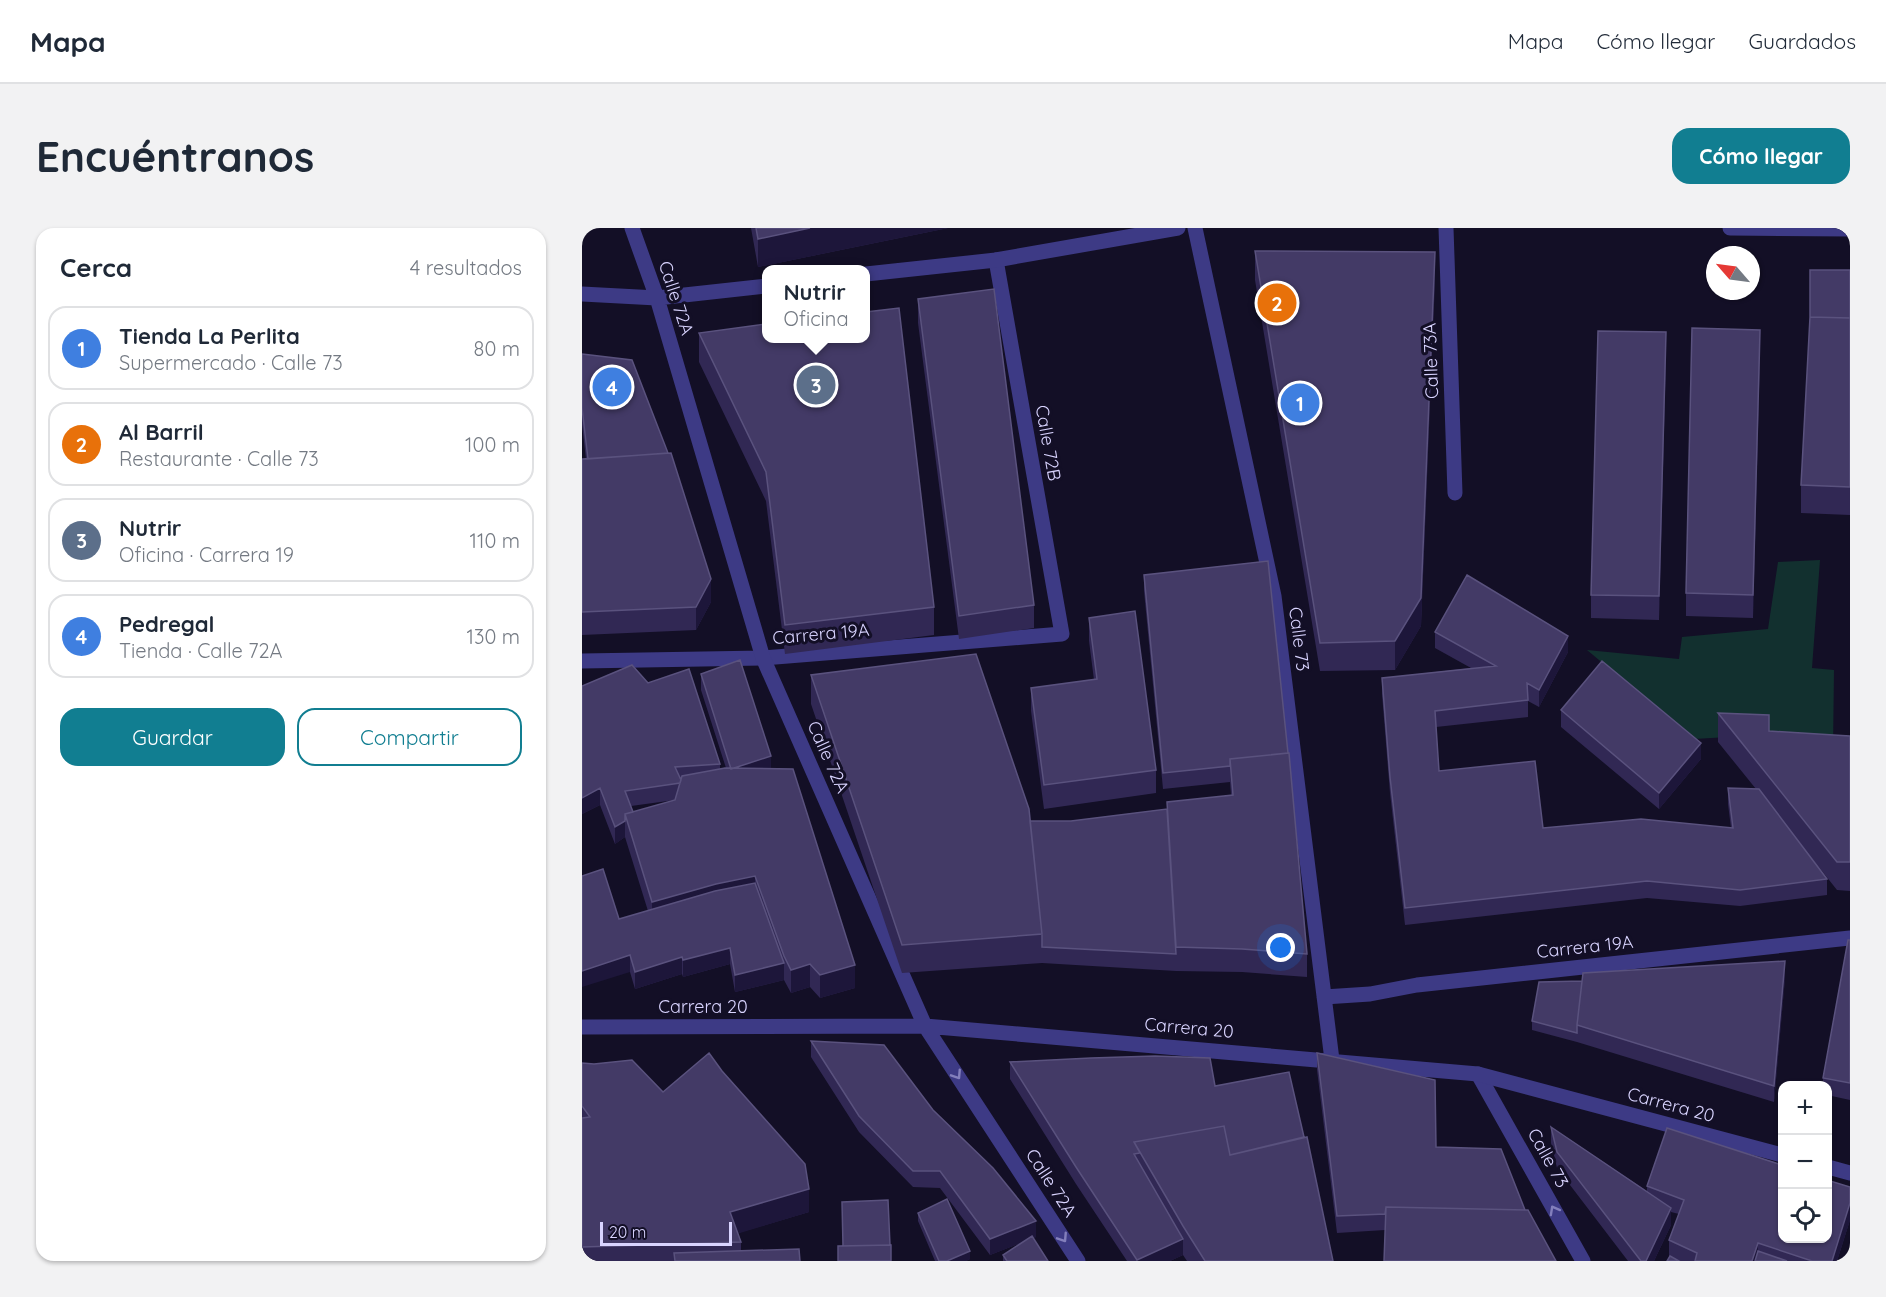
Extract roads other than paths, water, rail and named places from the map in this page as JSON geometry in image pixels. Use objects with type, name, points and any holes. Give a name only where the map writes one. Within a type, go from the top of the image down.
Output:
[{"type":"street","name":"Calle 72A","points":[[632,228],[657,298],[764,658],[925,1026],[1078,1261]]},
{"type":"street","points":[[870,274],[996,260],[1178,228]]},
{"type":"street","name":"Calle 73","points":[[1195,228],[1274,596],[1332,1060]]},
{"type":"street","name":"Calle 73A","points":[[1446,228],[1455,493]]},
{"type":"street","points":[[1730,228],[1850,229]]},
{"type":"street","name":"Calle 72B","points":[[996,260],[1062,634]]},
{"type":"street","points":[[582,294],[657,298],[762,286]]},
{"type":"street","name":"Carrera 19A","points":[[582,661],[764,658],[1062,634]]},
{"type":"street","name":"Carrera 19A","points":[[1324,998],[1370,994],[1429,983],[1850,938]]},
{"type":"street","name":"Carrera 20","points":[[582,1027],[925,1026],[1478,1074],[1778,1154]]},
{"type":"street","name":"Calle 73","points":[[1478,1074],[1583,1261]]},
{"type":"street","points":[[1832,1168],[1850,1173]]},
{"type":"place","name":"Al Barril","points":[[1277,303]]},
{"type":"place","name":"Nutrir","points":[[816,385]]},
{"type":"place","name":"Pedregal","points":[[612,387]]},
{"type":"place","name":"Tienda La Perlita","points":[[1300,403]]}]
